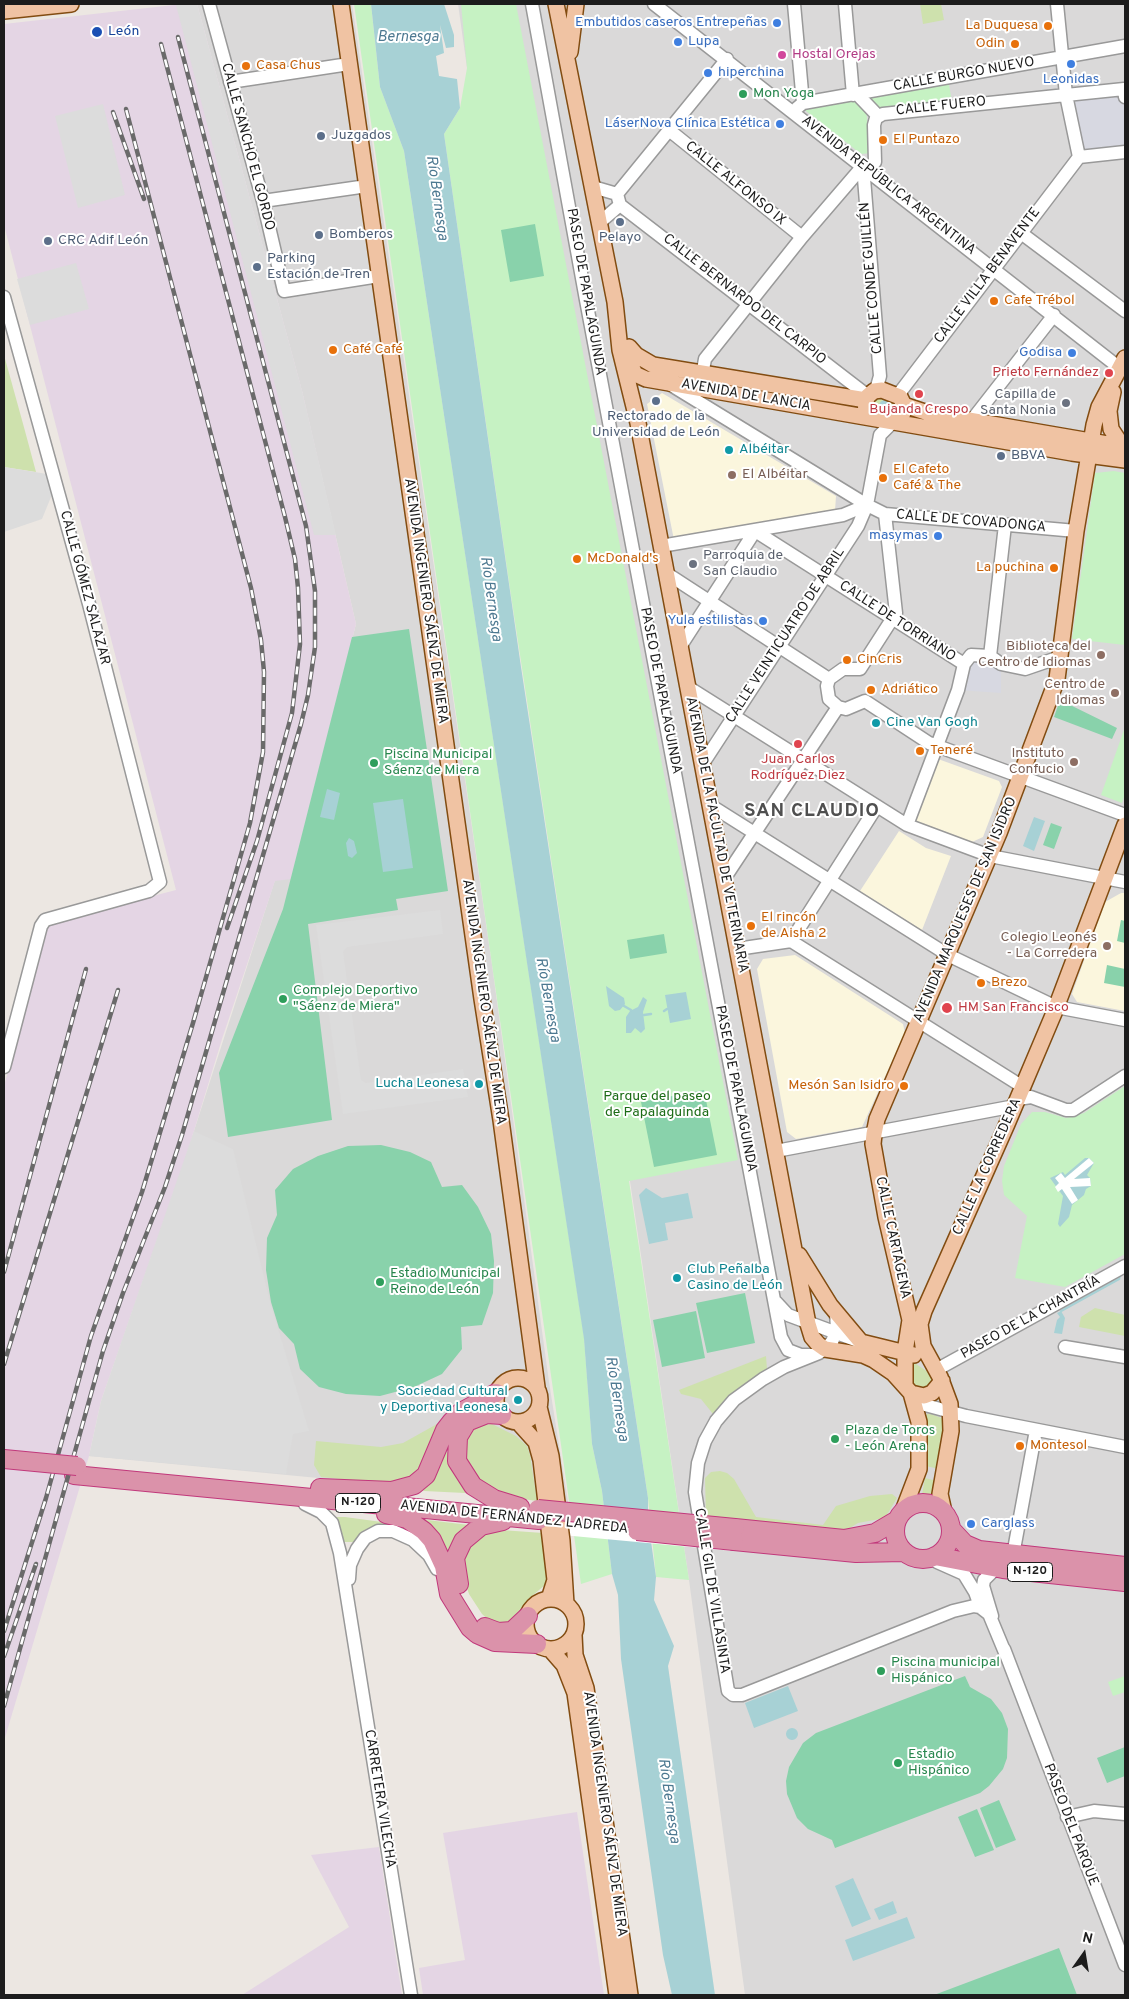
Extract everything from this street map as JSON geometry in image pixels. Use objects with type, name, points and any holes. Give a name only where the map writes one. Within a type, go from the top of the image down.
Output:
[{"type":"highway","points":[[198,1488],[225,1497],[305,1496],[392,1491],[414,1485],[426,1475],[445,1430],[452,1420],[461,1412],[496,1393]]},
{"type":"highway","points":[[502,1415],[486,1414],[467,1422],[458,1437],[457,1461],[473,1486],[519,1513]]},
{"type":"highway","name":"AVENIDA DE FERNÁNDEZ LADREDA","points":[[4,1459],[198,1488],[519,1513]]},
{"type":"highway","name":"AVENIDA DE FERNÁNDEZ LADREDA","points":[[4,1468],[75,1471],[305,1496],[519,1513],[735,1534],[844,1539],[875,1533],[900,1516]]},
{"type":"highway","points":[[305,1496],[407,1519],[424,1531],[434,1545],[444,1566],[449,1594],[463,1620],[477,1634],[504,1644],[544,1647]]},
{"type":"highway","name":"N-120","points":[[900,1516],[915,1504],[924,1503],[936,1506],[944,1512],[949,1520],[951,1529],[964,1544],[972,1548],[1013,1555],[1125,1566]]},
{"type":"highway","points":[[519,1513],[480,1526],[470,1533],[457,1552],[456,1571],[466,1605],[484,1626],[498,1632],[512,1631],[528,1616]]},
{"type":"highway","points":[[900,1516],[896,1538],[904,1552]]},
{"type":"highway","points":[[931,1557],[948,1543],[951,1529]]},
{"type":"highway","name":"AVENIDA DE FERNÁNDEZ LADREDA","points":[[735,1534],[856,1553],[904,1552]]},
{"type":"highway","name":"N-120","points":[[904,1552],[912,1557],[931,1557],[996,1568],[1125,1582]]},
{"type":"main road","points":[[4,11],[71,4]]},
{"type":"main road","name":"AVENIDA INGENIERO SÁENZ DE MIERA","points":[[341,4],[537,1387]]},
{"type":"main road","name":"AVENIDA DE LA FACULTAD DE VETERINARIA","points":[[556,4],[563,43],[569,61],[615,302],[628,389],[638,416]]},
{"type":"main road","name":"AVENIDA DE LA FACULTAD DE VETERINARIA","points":[[569,61],[576,4]]},
{"type":"main road","name":"AVENIDA DE LA FACULTAD DE VETERINARIA","points":[[615,302],[635,374],[638,416],[702,765],[808,1324],[819,1352]]},
{"type":"main road","points":[[618,332],[624,340],[629,364],[635,374]]},
{"type":"main road","name":"AVENIDA DE LANCIA","points":[[629,347],[657,376],[870,395],[901,400],[928,413],[972,420],[1091,448]]},
{"type":"main road","points":[[628,389],[635,374],[645,367],[657,376],[641,392],[638,416]]},
{"type":"main road","points":[[1120,369],[1109,411],[1111,429],[1124,451]]},
{"type":"main road","name":"AVENIDA MARQUESES DE SAN ISIDRO","points":[[874,1134],[878,1119],[1022,777],[1057,679],[1076,531],[1099,407],[1120,369]]},
{"type":"main road","name":"AVENIDA DE LANCIA","points":[[657,376],[701,381],[893,422],[1091,448]]},
{"type":"main road","points":[[870,395],[867,412],[874,418]]},
{"type":"main road","points":[[893,422],[902,414],[901,400]]},
{"type":"main road","points":[[1091,448],[1104,447],[1124,451]]},
{"type":"main road","name":"CALLE LA CORREDERA","points":[[944,1512],[940,1494],[951,1431],[951,1412],[920,1334],[924,1311],[1019,1097],[1056,1007],[1125,825]]},
{"type":"main road","name":"CALLE CARTAGENA","points":[[874,1134],[872,1144],[886,1217],[908,1308],[909,1334],[906,1347],[910,1393]]},
{"type":"main road","name":"AVENIDA DE LA FACULTAD DE VETERINARIA","points":[[794,1246],[836,1313],[861,1342]]},
{"type":"main road","points":[[861,1342],[906,1347],[937,1373],[932,1393],[924,1396],[910,1393]]},
{"type":"main road","points":[[532,1346],[524,1364],[513,1378],[503,1384],[496,1393],[496,1403],[502,1415],[518,1422],[529,1431],[536,1442],[541,1460],[555,1580],[549,1599]]},
{"type":"main road","points":[[819,1352],[863,1355],[893,1373],[910,1393],[920,1438],[919,1469],[900,1516]]},
{"type":"main road","points":[[513,1378],[528,1380],[537,1387],[540,1394],[539,1407],[551,1456],[562,1541],[566,1604]]},
{"type":"main road","points":[[518,1422],[532,1418],[539,1407]]},
{"type":"main road","points":[[549,1599],[566,1604],[576,1616],[574,1634],[562,1647],[544,1647],[531,1638],[527,1628],[528,1616],[533,1606],[549,1599]]},
{"type":"main road","name":"AVENIDA INGENIERO SÁENZ DE MIERA","points":[[574,1634],[575,1655],[586,1688],[630,1995]]},
{"type":"main road","name":"AVENIDA INGENIERO SÁENZ DE MIERA","points":[[544,1647],[564,1665],[575,1693],[617,1995]]},
{"type":"street","name":"CALLE SANCHO EL GORDO","points":[[209,4],[263,201],[284,290],[379,276]]},
{"type":"street","name":"PASEO DE PAPALAGUINDA","points":[[532,4],[586,300],[784,1345],[788,1350],[801,1355],[819,1352]]},
{"type":"street","name":"AVENIDA REPÚBLICA ARGENTINA","points":[[654,4],[727,59],[798,108],[863,166],[1120,369]]},
{"type":"street","points":[[794,4],[798,108]]},
{"type":"street","points":[[845,4],[856,95],[878,116]]},
{"type":"street","points":[[1057,4],[1066,94],[1079,157],[1125,152]]},
{"type":"street","name":"CALLE BURGO NUEVO","points":[[798,108],[856,95],[1125,46]]},
{"type":"street","points":[[599,223],[669,130],[727,59]]},
{"type":"street","points":[[230,82],[349,64]]},
{"type":"street","name":"CALLE FUERO","points":[[863,166],[871,166],[875,162],[874,125],[878,116],[883,114],[1124,89],[1125,97]]},
{"type":"street","name":"CALLE ALFONSO IX","points":[[669,130],[802,237]]},
{"type":"street","name":"CALLE VILLA BENAVENTE","points":[[901,400],[1021,232],[1079,157]]},
{"type":"street","points":[[702,404],[701,381],[705,359],[802,237],[863,166]]},
{"type":"street","name":"CALLE CONDE GUILLÉN","points":[[863,166],[879,369],[870,395]]},
{"type":"street","points":[[263,201],[367,186]]},
{"type":"street","points":[[593,187],[618,199]]},
{"type":"street","name":"CALLE BERNARDO DEL CARPIO","points":[[618,199],[748,304],[870,395]]},
{"type":"street","points":[[1021,232],[1125,311]]},
{"type":"street","name":"CALLE GÓMEZ SALAZAR","points":[[4,297],[90,604],[160,882],[149,891],[45,920],[41,926],[4,1067]]},
{"type":"street","points":[[972,420],[1054,315]]},
{"type":"street","name":"CALLE DE COVADONGA","points":[[657,376],[867,505],[885,514],[1076,531]]},
{"type":"street","points":[[874,418],[880,435],[893,422]]},
{"type":"street","name":"CALLE VEINTICUATRO DE ABRIL","points":[[702,765],[858,526],[867,505],[880,435]]},
{"type":"street","points":[[661,546],[843,515],[867,505]]},
{"type":"street","points":[[885,514],[896,613],[860,669],[843,669],[830,678],[827,693],[829,699],[838,707],[852,708],[864,701],[937,746],[1125,815]]},
{"type":"street","points":[[990,656],[1005,524]]},
{"type":"street","points":[[680,647],[711,602],[755,531]]},
{"type":"street","name":"CALLE DE TORRIANO","points":[[755,531],[964,664]]},
{"type":"street","points":[[666,573],[830,678]]},
{"type":"street","points":[[907,825],[958,690],[964,664],[971,655],[990,656],[1001,664],[1025,669],[1060,657]]},
{"type":"street","points":[[688,686],[907,825],[990,856],[1125,882]]},
{"type":"street","points":[[724,878],[838,707]]},
{"type":"street","points":[[710,805],[948,955],[1056,1007],[1125,1020]]},
{"type":"street","points":[[791,940],[877,806]]},
{"type":"street","points":[[737,949],[791,940],[919,1021],[1019,1097]]},
{"type":"street","points":[[776,1151],[874,1134],[1019,1097],[1031,1097],[1066,1110],[1073,1110],[1125,1076]]},
{"type":"street","name":"PASEO DE LA CHANTRÍA","points":[[937,1373],[1125,1266]]},
{"type":"street","points":[[775,1300],[779,1308],[788,1315],[808,1324],[861,1342]]},
{"type":"street","points":[[908,1308],[924,1311]]},
{"type":"street","points":[[819,1352],[836,1334],[836,1313]]},
{"type":"street","points":[[1065,1347],[1125,1358]]},
{"type":"street","name":"CALLE GIL DE VILLASINTA","points":[[819,1352],[784,1367],[763,1379],[734,1400],[716,1421],[705,1441],[698,1463],[695,1492],[728,1691],[733,1695],[742,1695],[953,1611],[980,1607]]},
{"type":"street","points":[[910,1393],[951,1412],[969,1417],[1125,1447]]},
{"type":"street","points":[[951,1431],[969,1417]]},
{"type":"street","points":[[1013,1555],[1036,1430]]},
{"type":"street","points":[[305,1496],[332,1523],[348,1602]]},
{"type":"street","points":[[348,1602],[350,1565],[360,1544],[369,1535],[378,1531],[393,1531],[413,1540],[429,1555],[449,1594]]},
{"type":"street","points":[[336,1539],[342,1544],[354,1546],[360,1544]]},
{"type":"street","name":"PASEO DEL PARQUE","points":[[931,1557],[964,1574],[972,1586],[1016,1685]]},
{"type":"street","name":"PASEO DEL PARQUE","points":[[996,1568],[987,1575],[983,1586],[1016,1685],[1125,1965]]},
{"type":"street","name":"CARRETERA VILECHA","points":[[348,1602],[411,1995]]},
{"type":"street","points":[[980,1607],[989,1614],[1006,1655]]},
{"type":"street","points":[[1067,1817],[1094,1811],[1125,1814]]},
{"type":"shaded area","points":[[197,4],[352,4],[492,965],[549,1382],[568,1502],[89,1456],[275,880],[291,878],[356,624],[302,391]]},
{"type":"shaded area","points":[[197,4],[302,391],[356,624],[291,879],[275,881],[222,1039],[186,1157],[101,1401],[89,1456],[4,1741],[4,1086],[49,923],[176,890],[4,225],[4,24]]},
{"type":"shaded area","name":"Parking Estación de Tren","points":[[197,4],[302,391],[336,535],[314,535],[176,5]]},
{"type":"shaded area","points":[[458,4],[1125,4],[1125,1995],[745,1995],[689,1580],[500,302]]},
{"type":"shaded area","points":[[1124,89],[1125,147],[1084,150],[1077,143],[1070,94]]},
{"type":"shaded area","points":[[103,104],[125,195],[78,208],[55,116]]},
{"type":"shaded area","points":[[76,263],[89,309],[30,325],[17,279]]},
{"type":"shaded area","name":"El Albéitar","points":[[662,393],[836,496],[835,511],[674,540],[647,404]]},
{"type":"shaded area","points":[[4,467],[47,474],[53,492],[42,519],[4,532]]},
{"type":"shaded area","points":[[971,655],[1001,664],[1001,693],[958,690]]},
{"type":"shaded area","points":[[938,759],[999,781],[1002,787],[983,837],[972,842],[915,822]]},
{"type":"shaded area","points":[[899,831],[926,848],[951,856],[922,930],[860,891]]},
{"type":"shaded area","name":"Colegio Leonés - La Corredera","points":[[1121,893],[1125,893],[1125,1011],[1077,1002],[1072,994],[1105,902]]},
{"type":"shaded area","points":[[440,910],[443,934],[347,947],[343,952],[361,1080],[366,1083],[463,1069],[468,1097],[343,1114],[316,925]]},
{"type":"shaded area","points":[[795,955],[903,1024],[905,1033],[862,1127],[796,1139],[787,1132],[757,969],[763,959]]},
{"type":"shaded area","points":[[194,1131],[233,1149],[270,1302],[309,1431],[293,1434],[286,1474],[89,1456],[101,1401]]},
{"type":"shaded area","points":[[577,1812],[604,1995],[423,1995],[419,1968],[465,1960],[443,1833]]},
{"type":"shaded area","points":[[379,1847],[402,1995],[242,1995],[349,1927],[311,1855]]},
{"type":"green space","points":[[354,4],[371,4],[380,87],[404,151],[584,1337],[592,1444],[602,1491],[612,1574],[581,1584]]},
{"type":"green space","name":"Parque del paseo de Papalaguinda","points":[[461,4],[516,4],[738,1160],[629,1181],[689,1580],[656,1577],[648,1498],[510,589],[444,134],[460,108],[467,68]]},
{"type":"green space","points":[[920,4],[941,4],[944,20],[923,24]]},
{"type":"green space","points":[[948,79],[952,102],[866,110],[871,153],[861,154],[802,108]]},
{"type":"green space","points":[[535,224],[544,276],[510,282],[501,230]]},
{"type":"green space","points":[[4,355],[25,431],[36,472],[4,467]]},
{"type":"green space","points":[[876,396],[896,400],[896,414],[877,415],[871,408]]},
{"type":"green space","points":[[1114,471],[1125,473],[1125,645],[1072,639],[1095,473]]},
{"type":"green space","name":"Piscina Municipal Sáenz de Miera","points":[[409,629],[448,891],[396,899],[398,910],[308,924],[332,1120],[228,1137],[219,1073],[283,909],[352,637]]},
{"type":"green space","points":[[1060,700],[1117,728],[1112,739],[1054,717]]},
{"type":"green space","points":[[1125,727],[1125,794],[1122,803],[1101,795]]},
{"type":"green space","points":[[1051,823],[1062,827],[1054,849],[1043,845]]},
{"type":"green space","points":[[1121,920],[1125,921],[1125,943],[1117,941]]},
{"type":"green space","points":[[664,934],[667,953],[630,959],[627,940]]},
{"type":"green space","points":[[1107,965],[1125,969],[1125,987],[1104,983]]},
{"type":"green space","points":[[1125,1086],[1125,1254],[1065,1287],[1015,1278],[1027,1216],[1004,1195],[1002,1181],[1004,1166],[1021,1124],[1032,1112],[1045,1112],[1066,1118],[1084,1113]]},
{"type":"green space","points":[[704,1090],[717,1155],[654,1167],[641,1102]]},
{"type":"green space","name":"Estadio Municipal Reino de León","points":[[381,1145],[410,1152],[431,1162],[442,1187],[462,1185],[478,1207],[491,1234],[494,1261],[493,1293],[482,1325],[461,1327],[462,1349],[442,1374],[414,1387],[380,1396],[346,1394],[319,1387],[300,1369],[294,1344],[279,1328],[271,1302],[266,1270],[267,1238],[277,1215],[275,1190],[293,1169],[318,1156],[348,1146]]},
{"type":"green space","points":[[745,1293],[755,1343],[707,1353],[696,1303]]},
{"type":"green space","points":[[1095,1308],[1125,1315],[1125,1336],[1079,1327],[1081,1317]]},
{"type":"green space","points":[[696,1311],[705,1358],[662,1367],[653,1320]]},
{"type":"green space","points":[[766,1356],[767,1369],[737,1389],[713,1414],[701,1399],[681,1394],[679,1390]]},
{"type":"green space","points":[[913,1362],[931,1374],[934,1380],[929,1391],[916,1389],[910,1370]]},
{"type":"green space","points":[[927,1414],[947,1420],[939,1469],[926,1466],[924,1418]]},
{"type":"green space","points":[[437,1424],[439,1426],[423,1464],[415,1474],[401,1482],[388,1484],[321,1477],[314,1465],[316,1441],[381,1447],[403,1443]]},
{"type":"green space","points":[[492,1424],[516,1436],[527,1446],[537,1501],[498,1493],[477,1479],[465,1459],[466,1439],[473,1430],[482,1425]]},
{"type":"green space","points":[[442,1453],[449,1453],[467,1488],[465,1493],[424,1491],[421,1489]]},
{"type":"green space","points":[[720,1471],[727,1473],[734,1479],[756,1517],[823,1525],[836,1506],[870,1496],[892,1494],[897,1498],[885,1518],[858,1523],[845,1531],[706,1517],[705,1478],[711,1472]]},
{"type":"green space","points":[[925,1478],[937,1481],[936,1497],[922,1495]]},
{"type":"green space","points":[[334,1517],[389,1523],[387,1527],[356,1542],[343,1542]]},
{"type":"green space","points":[[419,1519],[469,1525],[452,1562]]},
{"type":"green space","points":[[501,1530],[543,1533],[548,1575],[545,1585],[526,1601],[516,1620],[501,1626],[491,1622],[482,1614],[469,1594],[465,1582],[464,1558],[469,1544],[479,1536]]},
{"type":"green space","name":"Estadio Hispánico","points":[[965,1676],[970,1687],[991,1699],[1002,1713],[1008,1729],[1007,1758],[1003,1769],[989,1786],[980,1793],[835,1848],[832,1840],[808,1829],[797,1818],[787,1794],[786,1781],[789,1767],[803,1743],[816,1733]]},
{"type":"green space","points":[[1125,1676],[1125,1692],[1113,1696],[1108,1682]]},
{"type":"green space","points":[[1125,1747],[1125,1776],[1107,1783],[1097,1758]]},
{"type":"green space","points":[[999,1800],[1016,1840],[996,1848],[980,1808]]},
{"type":"green space","points":[[977,1809],[994,1850],[975,1857],[958,1817]]},
{"type":"green space","points":[[1059,1948],[1077,1995],[934,1995]]},
{"type":"water","name":"Bernesga","points":[[371,4],[444,4],[454,35],[454,47],[446,48],[440,25],[444,53],[436,56],[439,76],[457,79],[460,108],[444,134],[521,667],[648,1498],[648,1520],[656,1577],[654,1600],[674,1646],[668,1666],[715,1995],[672,1995],[663,1955],[621,1659],[618,1595],[612,1574],[602,1491],[592,1444],[584,1339],[404,151],[380,87]]},
{"type":"water","points":[[883,400],[887,400],[891,406],[887,412],[883,412],[879,408],[879,404]]},
{"type":"water","points":[[327,789],[340,793],[334,820],[320,817]]},
{"type":"water","points":[[403,799],[413,868],[383,872],[373,803]]},
{"type":"water","points":[[1034,817],[1045,821],[1034,851],[1023,846]]},
{"type":"water","points":[[349,838],[354,841],[357,853],[352,858],[348,856],[346,843]]},
{"type":"water","points":[[606,986],[624,998],[625,1004],[620,1010],[615,1011],[609,1006]]},
{"type":"water","points":[[686,992],[691,1019],[670,1023],[665,995]]},
{"type":"water","points":[[643,997],[647,1000],[643,1012],[645,1029],[641,1033],[635,1028],[631,1033],[626,1033],[626,1017],[630,1011],[638,1007]]},
{"type":"water","points":[[1085,1158],[1089,1158],[1094,1163],[1087,1175],[1090,1178],[1091,1186],[1072,1205],[1069,1217],[1060,1227],[1058,1224],[1063,1196],[1050,1178],[1063,1172],[1065,1175]]},
{"type":"water","points":[[646,1188],[662,1198],[688,1193],[693,1218],[665,1223],[668,1240],[649,1244],[639,1195]]},
{"type":"water","points":[[1061,1311],[1065,1318],[1062,1334],[1054,1333],[1057,1320],[1060,1317],[1057,1313]]},
{"type":"water","points":[[788,1686],[798,1711],[754,1728],[745,1703]]},
{"type":"water","points":[[790,1728],[794,1728],[798,1734],[794,1740],[790,1740],[786,1736],[786,1732]]},
{"type":"water","points":[[853,1878],[871,1919],[852,1927],[835,1886]]},
{"type":"water","points":[[893,1901],[897,1913],[879,1920],[874,1909]]},
{"type":"water","points":[[907,1917],[915,1938],[853,1961],[845,1940]]},
{"type":"pier","points":[[1089,1158],[1094,1163],[1074,1179],[1090,1178],[1091,1186],[1070,1187],[1078,1200],[1072,1204],[1062,1189],[1058,1192],[1055,1187],[1059,1183],[1055,1178],[1061,1173],[1065,1178]]},
{"type":"pier","points":[[537,1501],[736,1520],[733,1551],[541,1533]]},
{"type":"waterway","points":[[624,1006],[631,1010]]},
{"type":"waterway","points":[[644,1015],[651,1014]]},
{"type":"waterway","points":[[1061,1311],[1119,1279],[1120,1274]]},
{"type":"railway","points":[[4,1706],[103,1351],[123,1293],[165,1187],[182,1135],[301,724],[308,695],[315,647],[315,591],[306,526],[178,37]]},
{"type":"railway","points":[[161,44],[285,517],[295,559],[298,588],[300,644],[292,713],[257,841],[227,928]]},
{"type":"railway","points":[[4,1631],[46,1498],[91,1336],[142,1192],[193,1023],[250,823],[263,752],[264,672],[261,640],[251,588],[126,109]]},
{"type":"railway","points":[[113,112],[144,199]]},
{"type":"railway","points":[[4,1272],[86,969]]},
{"type":"railway","points":[[4,1364],[118,990]]},
{"type":"railway","points":[[4,1656],[36,1564]]},
{"type":"place","name":"Embutidos caseros Entrepeñas","points":[[777,23]]},
{"type":"place","name":"La Duquesa","points":[[1048,26]]},
{"type":"place","name":"León","points":[[97,32]]},
{"type":"place","name":"Lupa","points":[[678,42]]},
{"type":"place","name":"Odin","points":[[1015,44]]},
{"type":"place","name":"Hostal Orejas","points":[[782,55]]},
{"type":"place","name":"Leonidas","points":[[1071,64]]},
{"type":"place","name":"Casa Chus","points":[[246,66]]},
{"type":"place","name":"hiperchina","points":[[708,73]]},
{"type":"place","name":"Mon Yoga","points":[[743,94]]},
{"type":"place","name":"LáserNova Clínica Estética","points":[[780,124]]},
{"type":"place","name":"Juzgados","points":[[321,136]]},
{"type":"place","name":"El Puntazo","points":[[883,140]]},
{"type":"place","name":"Pelayo","points":[[620,222]]},
{"type":"place","name":"Bomberos","points":[[319,235]]},
{"type":"place","name":"CRC Adif León","points":[[48,241]]},
{"type":"place","name":"Parking Estación de Tren","points":[[257,267]]},
{"type":"place","name":"Cafe Trébol","points":[[994,301]]},
{"type":"place","name":"Café Café","points":[[333,350]]},
{"type":"place","name":"Godisa","points":[[1072,353]]},
{"type":"place","name":"Prieto Fernández","points":[[1109,373]]},
{"type":"place","name":"Bujanda Crespo","points":[[919,394]]},
{"type":"place","name":"Rectorado de la Universidad de León","points":[[656,401]]},
{"type":"place","name":"Capilla de Santa Nonia","points":[[1066,403]]},
{"type":"place","name":"Albéitar","points":[[729,450]]},
{"type":"place","name":"BBVA","points":[[1001,456]]},
{"type":"place","name":"El Albéitar","points":[[732,475]]},
{"type":"place","name":"El Cafeto Café & The","points":[[883,478]]},
{"type":"place","name":"masymas","points":[[938,536]]},
{"type":"place","name":"McDonald's","points":[[577,559]]},
{"type":"place","name":"Parroquia de San Claudio","points":[[693,564]]},
{"type":"place","name":"La puchina","points":[[1054,568]]},
{"type":"place","name":"Yula estilistas","points":[[763,621]]},
{"type":"place","name":"Biblioteca del Centro de Idiomas","points":[[1101,655]]},
{"type":"place","name":"CinCris","points":[[847,660]]},
{"type":"place","name":"Adriático","points":[[871,690]]},
{"type":"place","name":"Centro de Idiomas","points":[[1115,693]]},
{"type":"place","name":"Cine Van Gogh","points":[[876,723]]},
{"type":"place","name":"Juan Carlos Rodríguez Diez","points":[[798,744]]},
{"type":"place","name":"Teneré","points":[[920,751]]},
{"type":"place","name":"Instituto Confucio","points":[[1074,762]]},
{"type":"place","name":"Piscina Municipal Sáenz de Miera","points":[[374,763]]},
{"type":"place","name":"El rincón de Aisha 2","points":[[751,926]]},
{"type":"place","name":"Colegio Leonés - La Corredera","points":[[1107,946]]},
{"type":"place","name":"Brezo","points":[[981,983]]},
{"type":"place","name":"Complejo Deportivo \"Sáenz de Miera\"","points":[[283,999]]},
{"type":"place","name":"HM San Francisco","points":[[947,1008]]},
{"type":"place","name":"Lucha Leonesa","points":[[479,1084]]},
{"type":"place","name":"Mesón San Isidro","points":[[904,1086]]},
{"type":"place","name":"Club Peñalba Casino de León","points":[[677,1278]]},
{"type":"place","name":"Estadio Municipal Reino de León","points":[[380,1282]]},
{"type":"place","name":"Sociedad Cultural y Deportiva Leonesa","points":[[518,1400]]},
{"type":"place","name":"Plaza de Toros - León Arena","points":[[835,1439]]},
{"type":"place","name":"Montesol","points":[[1020,1446]]},
{"type":"place","name":"Carglass","points":[[971,1524]]},
{"type":"place","name":"Piscina municipal Hispánico","points":[[881,1671]]},
{"type":"place","name":"Estadio Hispánico","points":[[898,1763]]},
{"type":"district","name":"SAN CLAUDIO","points":[[812,812]]},
{"type":"water label","name":"Río Bernesga","points":[[436,198]]},
{"type":"water label","name":"Río Bernesga","points":[[490,599]]},
{"type":"water label","name":"Río Bernesga","points":[[547,1000]]},
{"type":"water label","name":"Río Bernesga","points":[[616,1399]]},
{"type":"water label","name":"Río Bernesga","points":[[668,1801]]}]
